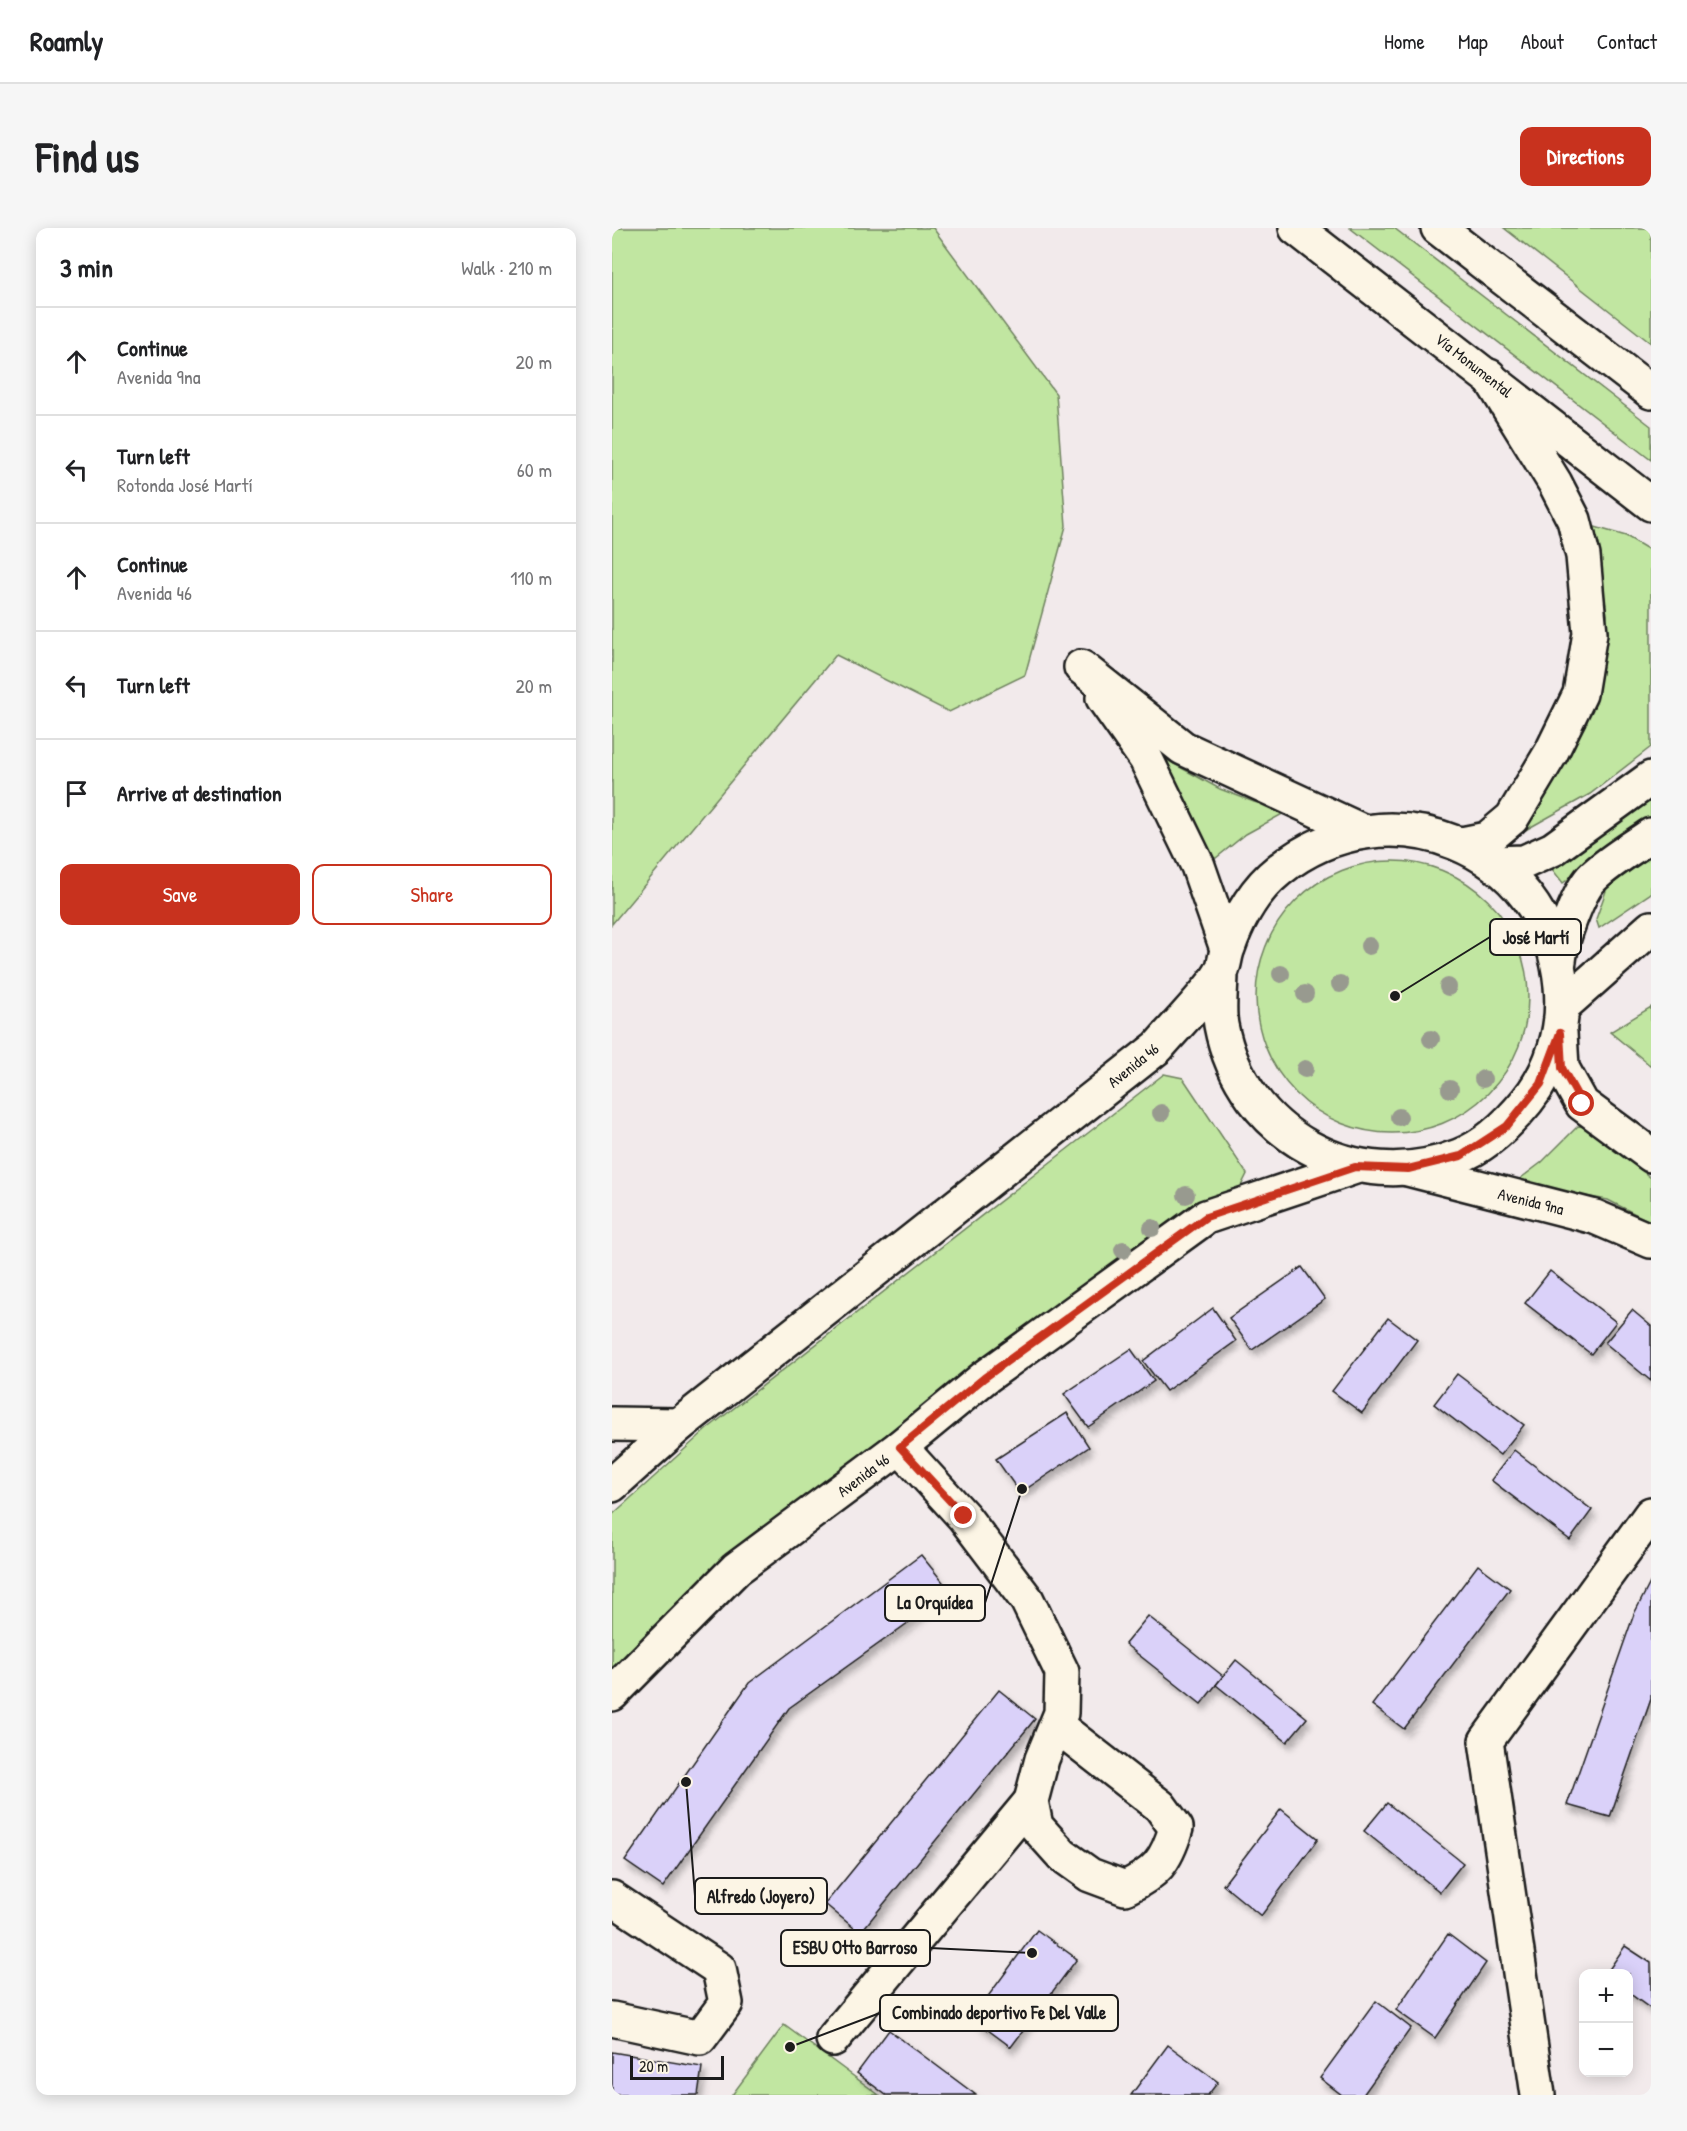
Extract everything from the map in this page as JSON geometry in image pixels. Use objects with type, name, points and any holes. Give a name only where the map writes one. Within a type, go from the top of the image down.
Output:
[{"type":"main road","name":"Vía Monumental","points":[[1296,228],[1651,504]]},
{"type":"main road","points":[[1438,228],[1651,392]]},
{"type":"main road","points":[[1462,844],[1487,838],[1512,818],[1580,694],[1590,633],[1583,556],[1574,520],[1556,483],[1489,376]]},
{"type":"main road","points":[[1362,831],[1183,748],[1081,667],[1146,759],[1198,866],[1224,961],[1221,1023],[1236,1073],[1266,1116],[1306,1148],[1355,1167],[1408,1169],[1461,1156],[1507,1126],[1541,1084],[1561,1020],[1651,928]]},
{"type":"main road","points":[[1494,863],[1524,862],[1553,849],[1651,778]]},
{"type":"main road","points":[[1224,961],[1246,906],[1277,871],[1317,845],[1362,831],[1413,830],[1462,844],[1494,863],[1523,890],[1545,924],[1559,961]]},
{"type":"main road","points":[[1651,835],[1592,877],[1569,921],[1561,942],[1559,961],[1562,1068],[1582,1104],[1651,1155]]},
{"type":"main road","name":"Avenida 46","points":[[612,1485],[679,1425],[1158,1047],[1224,961]]},
{"type":"main road","name":"Avenida 46","points":[[612,1694],[735,1569],[900,1447],[984,1378],[1206,1217],[1355,1167]]},
{"type":"main road","name":"Avenida 9na","points":[[1408,1169],[1595,1217],[1651,1241]]},
{"type":"main road","points":[[612,1424],[679,1425]]},
{"type":"main road","points":[[833,2039],[1031,1801],[1042,1759],[1060,1713],[1062,1672],[1027,1600],[964,1516],[900,1447]]},
{"type":"main road","points":[[1538,2095],[1486,1740],[1651,1514]]},
{"type":"main road","points":[[1031,1801],[1036,1826],[1062,1855],[1090,1875],[1125,1888],[1149,1876],[1169,1853],[1176,1828],[1160,1806],[1056,1725]]},
{"type":"main road","points":[[612,1898],[719,1969],[726,2003],[700,2038],[612,2019]]},
{"type":"green space","points":[[612,228],[933,228],[1056,394],[1066,526],[1025,675],[949,712],[836,655],[612,924]]},
{"type":"green space","points":[[1350,228],[1394,228],[1651,426],[1651,460]]},
{"type":"green space","points":[[1504,228],[1651,228],[1651,343],[1648,341]]},
{"type":"green space","points":[[1595,527],[1626,536],[1651,551],[1651,747],[1590,794],[1520,833],[1560,772],[1587,722],[1607,615]]},
{"type":"green space","points":[[1165,759],[1220,789],[1254,802],[1288,811],[1246,834],[1216,858],[1209,858],[1195,819],[1163,761]]},
{"type":"green space","points":[[1651,797],[1651,817],[1563,883],[1552,869]]},
{"type":"green space","points":[[1651,856],[1651,893],[1599,928],[1596,919],[1607,888]]},
{"type":"green space","points":[[1379,861],[1405,861],[1444,871],[1468,884],[1488,901],[1505,921],[1518,945],[1526,970],[1528,997],[1526,1024],[1518,1049],[1505,1073],[1488,1093],[1468,1110],[1444,1123],[1419,1131],[1379,1133],[1352,1127],[1328,1117],[1306,1102],[1287,1083],[1272,1061],[1262,1037],[1256,1010],[1256,984],[1262,957],[1272,933],[1287,911],[1306,892],[1328,877],[1352,867]]},
{"type":"green space","points":[[1651,1007],[1651,1066],[1610,1032]]},
{"type":"green space","points":[[1164,1074],[1183,1078],[1247,1174],[1237,1194],[948,1386],[777,1523],[612,1678],[612,1515],[707,1429]]},
{"type":"green space","points":[[1578,1126],[1587,1127],[1651,1178],[1651,1222],[1608,1200],[1513,1184],[1542,1162]]},
{"type":"green space","points":[[784,2025],[879,2095],[732,2095]]},
{"type":"building","points":[[1302,1267],[1325,1299],[1252,1350],[1229,1318]]},
{"type":"building","points":[[1550,1271],[1616,1322],[1591,1354],[1525,1303]]},
{"type":"building","points":[[1213,1308],[1236,1341],[1166,1391],[1143,1361]]},
{"type":"building","points":[[1632,1310],[1651,1326],[1651,1381],[1605,1343]]},
{"type":"building","points":[[1388,1318],[1417,1340],[1362,1413],[1332,1391]]},
{"type":"building","points":[[1131,1349],[1154,1381],[1088,1427],[1064,1394]]},
{"type":"building","points":[[1457,1374],[1524,1425],[1500,1455],[1434,1404]]},
{"type":"building","points":[[1067,1413],[1089,1447],[1020,1493],[996,1459]]},
{"type":"building","points":[[1514,1450],[1592,1510],[1570,1540],[1491,1480]]},
{"type":"building","points":[[921,1555],[951,1592],[789,1708],[663,1887],[625,1861],[749,1683]]},
{"type":"building","points":[[1478,1565],[1510,1589],[1404,1729],[1372,1705]]},
{"type":"building","points":[[1651,1581],[1651,1699],[1610,1817],[1567,1805],[1634,1614]]},
{"type":"building","points":[[1148,1616],[1223,1676],[1201,1704],[1125,1644]]},
{"type":"building","points":[[1236,1660],[1307,1718],[1287,1742],[1216,1685]]},
{"type":"building","points":[[999,1690],[1035,1719],[860,1933],[825,1904]]},
{"type":"building","points":[[1387,1803],[1463,1863],[1440,1892],[1364,1831]]},
{"type":"building","points":[[1281,1809],[1318,1839],[1261,1916],[1223,1885]]},
{"type":"building","points":[[1037,1930],[1077,1959],[1011,2047],[972,2018]]},
{"type":"building","points":[[1448,1934],[1486,1963],[1435,2038],[1396,2010]]},
{"type":"building","points":[[1625,1946],[1651,1963],[1651,2009],[1633,1996],[1633,1969],[1609,1969]]},
{"type":"building","points":[[1376,2001],[1411,2028],[1363,2095],[1342,2095],[1320,2078]]},
{"type":"building","points":[[889,2030],[976,2095],[886,2095],[857,2073]]},
{"type":"building","points":[[1168,2045],[1218,2082],[1208,2095],[1131,2095]]},
{"type":"building","points":[[612,2052],[702,2067],[698,2095],[612,2095]]},
{"type":"place","name":"José Martí","points":[[1395,996]]},
{"type":"place","name":"La Orquídea","points":[[1022,1489]]},
{"type":"place","name":"Alfredo (Joyero)","points":[[686,1782]]},
{"type":"place","name":"ESBU Otto Barroso","points":[[1032,1953]]},
{"type":"place","name":"Combinado deportivo Fe Del Valle","points":[[790,2047]]},
{"type":"route","points":[[964,1516],[900,1447],[984,1378],[1206,1217],[1255,1198],[1355,1167],[1408,1169],[1461,1156],[1507,1126],[1541,1084],[1560,1033],[1562,1068],[1582,1104]]}]
